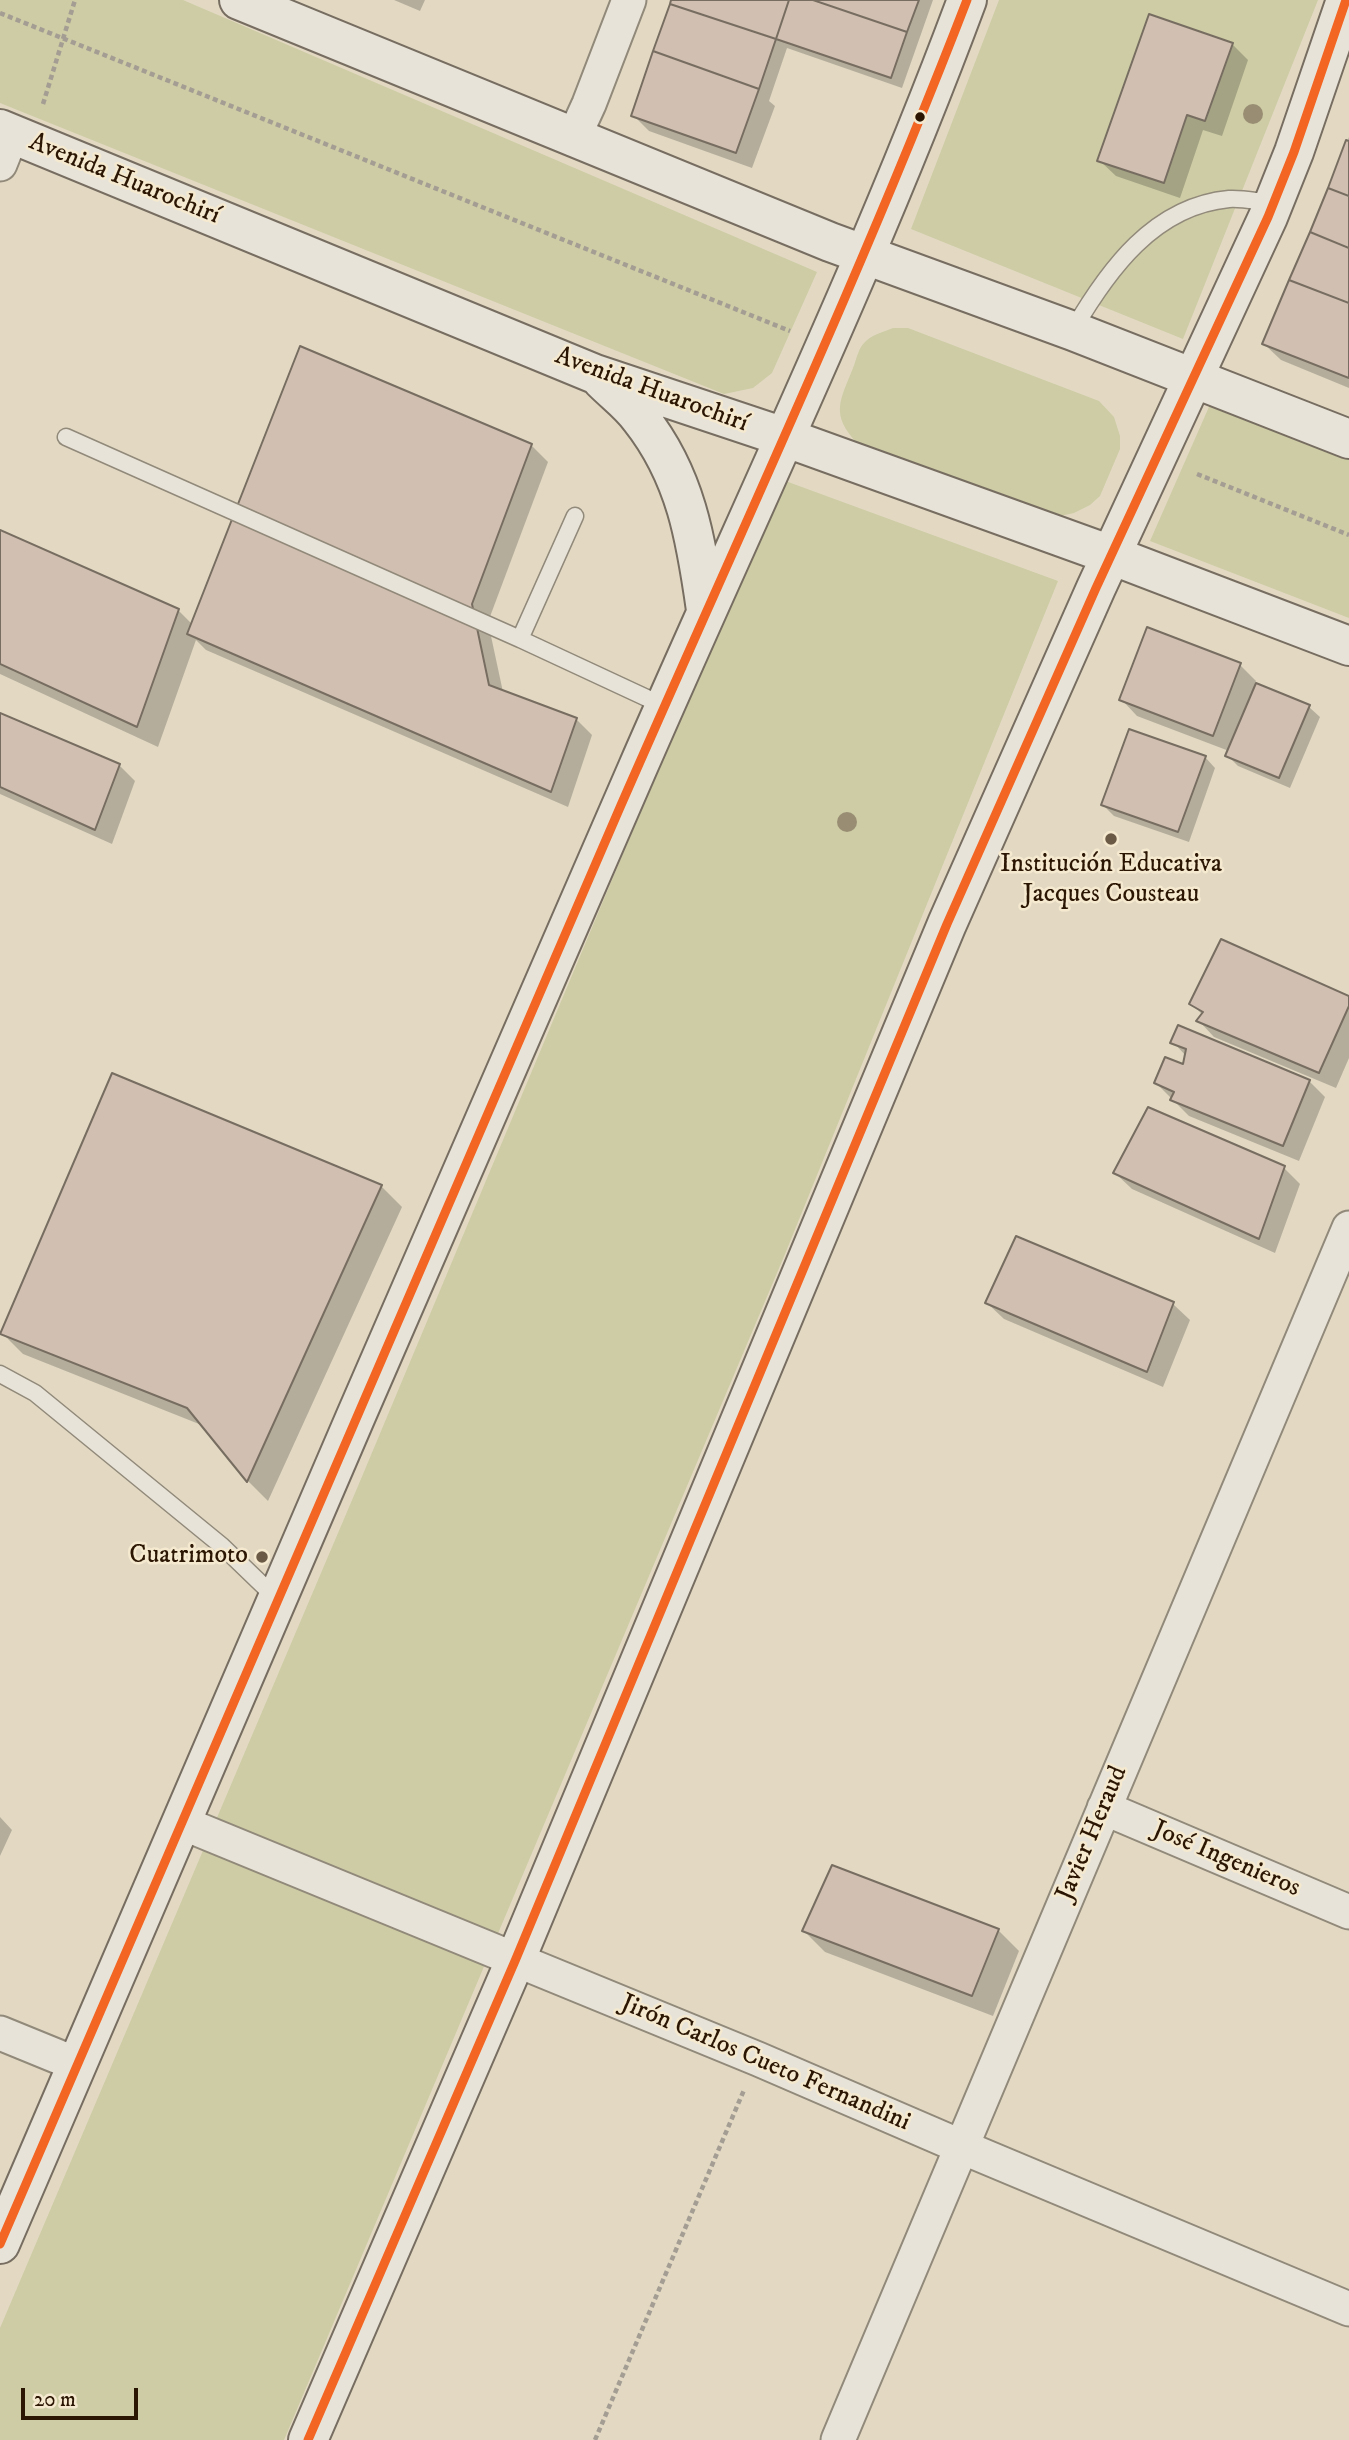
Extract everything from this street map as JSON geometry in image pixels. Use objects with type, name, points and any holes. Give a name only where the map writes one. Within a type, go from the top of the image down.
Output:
[{"type":"main road","points":[[239,0],[864,255],[1073,331],[1349,439]]},
{"type":"main road","points":[[0,2244],[664,706],[924,116],[967,0]]},
{"type":"main road","points":[[308,2440],[515,1961],[947,924],[1111,555],[1273,203],[1294,152],[1346,0]]},
{"type":"main road","name":"Avenida Huarochirí","points":[[11,142],[596,374],[784,437],[1111,555],[1349,646]]},
{"type":"main road","points":[[596,374],[640,417],[674,470],[692,526],[706,610]]},
{"type":"street","points":[[573,138],[629,0]]},
{"type":"street","name":"Javier Heraud","points":[[838,2440],[1349,1228]]},
{"type":"street","name":"José Ingenieros","points":[[1104,1808],[1349,1912]]},
{"type":"street","name":"Jirón Carlos Cueto Fernandini","points":[[180,1822],[758,2059],[1349,2309]]},
{"type":"street","points":[[0,2033],[76,2064]]},
{"type":"lane","points":[[1073,331],[1095,292],[1124,256],[1156,226],[1191,208],[1230,199],[1273,203]]},
{"type":"lane","points":[[66,437],[664,706]]},
{"type":"lane","points":[[520,639],[575,516]]},
{"type":"lane","points":[[0,1374],[35,1393],[222,1546],[277,1599]]},
{"type":"path","points":[[11,142],[63,39],[75,0]]},
{"type":"path","points":[[0,13],[791,332]]},
{"type":"path","points":[[1197,474],[1349,535]]},
{"type":"path","points":[[595,2440],[758,2059]]},
{"type":"green space","points":[[0,0],[183,0],[817,272],[772,373],[753,388],[724,394],[0,103]]},
{"type":"green space","points":[[999,0],[1318,0],[1183,339],[911,229]]},
{"type":"green space","points":[[893,328],[908,328],[1099,401],[1114,417],[1120,436],[1120,449],[1100,496],[1074,513],[1060,516],[857,443],[843,424],[840,415],[841,399],[862,346],[867,340]]},
{"type":"green space","points":[[1212,400],[1349,453],[1349,618],[1150,541]]},
{"type":"green space","points":[[780,479],[1058,581],[785,1254],[284,2440],[0,2440],[0,2328],[358,1486]]},
{"type":"building","points":[[671,0],[789,0],[776,39],[670,4]]},
{"type":"building","points":[[789,0],[813,0],[907,32],[891,78],[776,39]]},
{"type":"building","points":[[813,0],[919,0],[907,32]]},
{"type":"building","points":[[670,4],[776,39],[759,89],[653,51]]},
{"type":"building","points":[[1149,14],[1233,43],[1205,121],[1187,115],[1164,183],[1097,161]]},
{"type":"building","points":[[653,51],[759,89],[736,153],[631,116]]},
{"type":"building","points":[[1346,140],[1349,141],[1349,196],[1328,188]]},
{"type":"building","points":[[1328,188],[1349,196],[1349,248],[1310,232]]},
{"type":"building","points":[[1310,232],[1349,248],[1349,303],[1289,280]]},
{"type":"building","points":[[1289,280],[1349,303],[1349,378],[1262,344]]},
{"type":"building","points":[[300,346],[532,444],[472,604],[489,685],[577,718],[551,792],[187,634]]},
{"type":"building","points":[[0,530],[179,609],[137,727],[0,664]]},
{"type":"building","points":[[1147,627],[1241,663],[1213,736],[1119,700]]},
{"type":"building","points":[[1256,683],[1310,705],[1279,778],[1225,756]]},
{"type":"building","points":[[0,713],[120,764],[95,830],[0,787]]},
{"type":"building","points":[[1129,729],[1206,756],[1178,832],[1101,805]]},
{"type":"building","points":[[1221,939],[1349,996],[1349,1006],[1319,1073],[1196,1021],[1203,1012],[1189,1004]]},
{"type":"building","points":[[1178,1025],[1310,1080],[1283,1146],[1170,1100],[1174,1092],[1154,1083],[1165,1057],[1183,1064],[1186,1049],[1170,1043]]},
{"type":"building","points":[[112,1073],[382,1185],[247,1482],[187,1408],[0,1334]]},
{"type":"building","points":[[1148,1107],[1285,1166],[1259,1239],[1113,1173]]},
{"type":"building","points":[[1016,1236],[1174,1302],[1147,1372],[985,1303]]},
{"type":"building","points":[[832,1865],[999,1929],[972,1996],[802,1931]]},
{"type":"transit line","points":[[0,2244],[618,812],[841,307],[967,0]]},
{"type":"transit line","points":[[308,2440],[515,1961],[947,924],[1096,588],[1268,217],[1294,152],[1346,0]]},
{"type":"place","name":"Institución Educativa Jacques Cousteau","points":[[1111,839]]},
{"type":"place","name":"Cuatrimoto","points":[[262,1557]]}]
